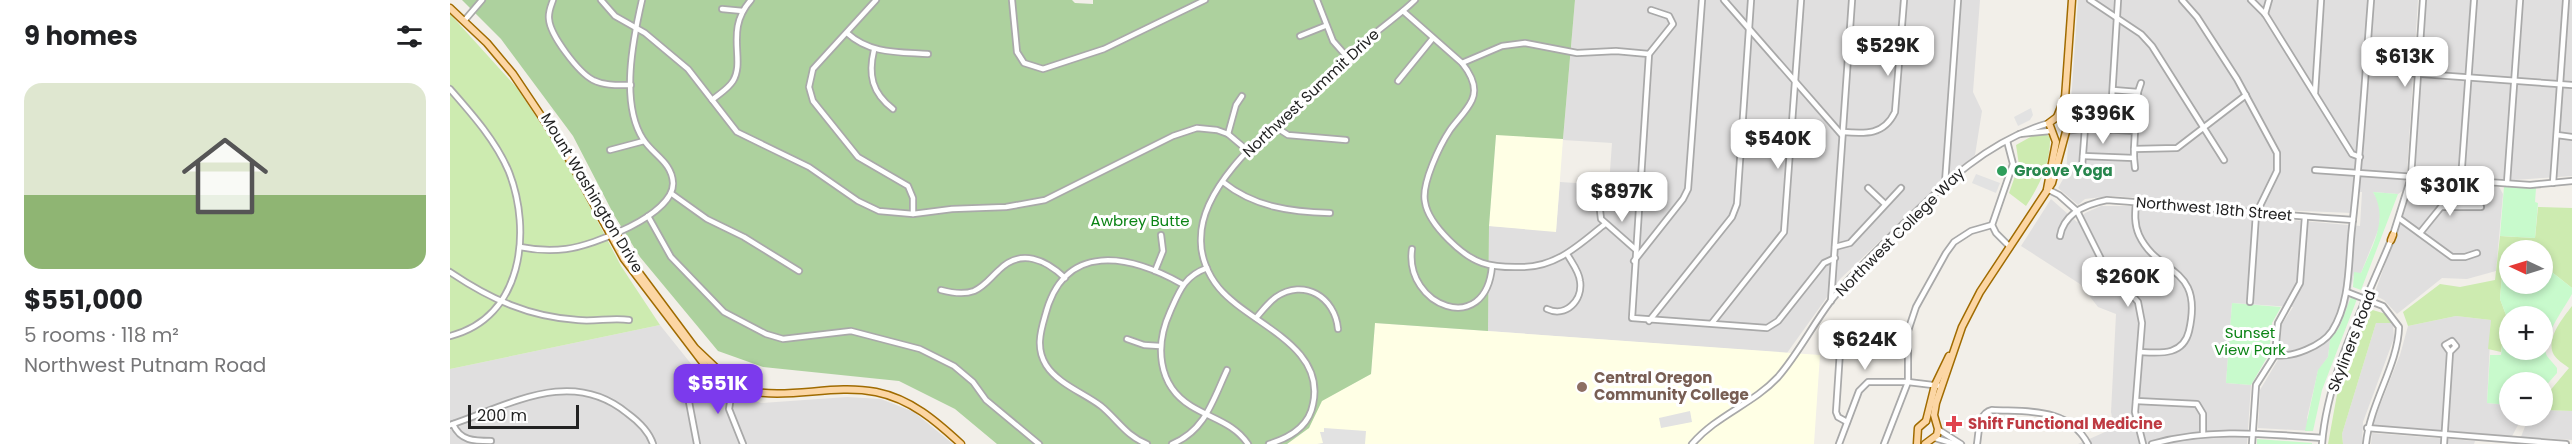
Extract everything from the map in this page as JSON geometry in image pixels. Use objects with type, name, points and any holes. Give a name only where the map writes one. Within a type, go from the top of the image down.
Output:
[{"type":"main road","points":[[1938,386],[1934,423],[1938,429],[1935,438],[1926,443],[1918,440],[1918,428],[1926,421],[1938,386],[1951,353],[1972,305],[2057,172],[2066,121],[2072,0]]},
{"type":"main road","name":"Mount Washington Drive","points":[[450,2],[465,20]]},
{"type":"main road","name":"Mount Washington Drive","points":[[450,8],[502,55],[576,163],[612,234],[625,254],[695,348],[734,384],[758,393],[775,395],[850,389],[886,395],[927,414],[962,444]]},
{"type":"main road","points":[[2047,189],[2055,160],[2051,129],[2066,96]]},
{"type":"main road","points":[[2057,117],[2066,121]]},
{"type":"main road","points":[[2051,129],[2065,132]]},
{"type":"main road","points":[[1926,421],[1934,423]]},
{"type":"street","points":[[465,20],[482,0]]},
{"type":"street","points":[[553,0],[549,12],[551,26],[584,74],[600,82],[631,85]]},
{"type":"street","points":[[601,0],[615,16],[645,33],[688,69],[737,132],[809,167],[858,201],[879,211],[914,213],[952,208],[1006,207],[1045,200],[1188,130],[1205,128],[1228,134],[1247,150]]},
{"type":"street","points":[[520,247],[568,249],[612,234],[662,207],[672,194],[673,183],[667,163],[644,141],[634,117],[631,85],[635,28],[642,0]]},
{"type":"street","points":[[712,100],[727,88],[736,73],[736,32],[743,11],[751,0]]},
{"type":"street","points":[[1012,0],[1020,58],[1031,67],[1043,69],[1104,49],[1205,0]]},
{"type":"street","points":[[1317,0],[1333,42],[1348,58]]},
{"type":"street","name":"Northwest Summit Drive","points":[[1269,444],[1290,436],[1306,421],[1313,409],[1315,388],[1312,374],[1298,353],[1219,289],[1207,268],[1202,251],[1202,226],[1209,206],[1223,182],[1247,150],[1415,0]]},
{"type":"street","points":[[1634,261],[1683,199],[1688,189],[1702,0]]},
{"type":"street","points":[[1724,0],[1795,83],[1843,134],[1878,131],[1886,126],[1895,112],[1904,0]]},
{"type":"street","points":[[1649,321],[1732,217],[1737,204],[1751,0]]},
{"type":"street","points":[[1712,323],[1784,232],[1801,0]]},
{"type":"street","points":[[1831,301],[1852,0]]},
{"type":"street","points":[[1945,183],[1958,0]]},
{"type":"street","points":[[2090,0],[2141,34],[2152,46],[2224,160]]},
{"type":"street","points":[[2110,130],[2118,0]]},
{"type":"street","points":[[2182,0],[2197,17],[2246,94],[2277,153],[2277,171],[2256,214],[2250,302]]},
{"type":"street","points":[[2251,0],[2265,14],[2352,154],[2360,157]]},
{"type":"street","points":[[2265,14],[2269,0]]},
{"type":"street","points":[[2315,93],[2321,0]]},
{"type":"street","points":[[2275,355],[2296,353],[2325,338],[2332,330],[2347,292],[2359,173],[2371,0]]},
{"type":"street","name":"Skyliners Road","points":[[2322,441],[2325,413],[2338,373],[2400,219],[2411,177],[2423,0]]},
{"type":"street","points":[[2461,180],[2474,0]]},
{"type":"street","points":[[2507,183],[2520,0]]},
{"type":"street","points":[[2553,183],[2566,0]]},
{"type":"street","points":[[873,1],[813,69],[809,81],[811,96],[858,157],[908,186],[913,198],[914,213]]},
{"type":"street","points":[[722,9],[743,11]]},
{"type":"street","points":[[1651,10],[1669,16],[1673,24],[1649,54],[1632,318],[1762,328],[1775,324],[1824,263],[1835,258]]},
{"type":"street","points":[[1403,11],[1462,63],[1472,78],[1472,101],[1437,152],[1425,190],[1425,203],[1437,227],[1472,260],[1492,266],[1535,266],[1567,254],[1605,224]]},
{"type":"street","points":[[1300,36],[1326,26]]},
{"type":"street","points":[[847,33],[858,43],[874,50],[928,54]]},
{"type":"street","points":[[1398,81],[1433,38]]},
{"type":"street","points":[[1462,63],[1502,46],[1526,43],[1577,53],[1616,51],[1649,54]]},
{"type":"street","points":[[874,50],[871,65],[873,84],[882,100],[893,109]]},
{"type":"street","points":[[2366,70],[2572,85]]},
{"type":"street","points":[[2135,168],[2135,131],[2138,92],[2141,83]]},
{"type":"street","points":[[450,89],[481,126],[508,170],[520,213],[520,247],[512,281],[501,302],[480,322],[450,336]]},
{"type":"street","points":[[2113,90],[2138,92]]},
{"type":"street","points":[[2134,148],[2177,148],[2246,94]]},
{"type":"street","points":[[1228,134],[1236,105],[1242,96]]},
{"type":"street","points":[[2066,121],[2085,128],[2135,131]]},
{"type":"street","points":[[1274,126],[1288,135],[1346,140]]},
{"type":"street","name":"Northwest College Way","points":[[1692,444],[1717,420],[1752,398],[1777,378],[1831,301],[1865,263],[1945,183],[1967,165],[2031,127],[2051,129]]},
{"type":"street","points":[[2065,132],[2085,128]]},
{"type":"street","points":[[2082,166],[2085,128]]},
{"type":"street","points":[[2557,135],[2572,137]]},
{"type":"street","points":[[610,150],[644,141]]},
{"type":"street","points":[[2007,141],[2013,164],[1992,225],[1996,233],[2010,247]]},
{"type":"street","points":[[2083,156],[2134,158]]},
{"type":"street","points":[[2315,170],[2507,183],[2572,182]]},
{"type":"street","points":[[1223,182],[1235,192],[1290,212],[1330,213]]},
{"type":"street","points":[[1868,188],[1886,204]]},
{"type":"street","points":[[1835,247],[1850,243],[1900,188]]},
{"type":"street","points":[[2047,189],[2059,195],[2076,211],[2101,259],[2138,302],[2142,312],[2136,417],[2143,444]]},
{"type":"street","points":[[672,194],[707,219],[744,237],[799,271]]},
{"type":"street","name":"Northwest 18th Street","points":[[2076,211],[2093,203],[2107,200],[2234,209],[2256,214],[2305,218],[2354,220]]},
{"type":"street","points":[[1599,202],[1599,214],[1605,224],[1635,249]]},
{"type":"street","points":[[2136,202],[2139,236],[2181,277],[2190,293],[2192,304],[2187,338],[2177,350],[2167,353],[2140,352]]},
{"type":"street","points":[[2420,232],[2441,207],[2481,207]]},
{"type":"street","points":[[2060,236],[2062,226],[2076,211]]},
{"type":"street","points":[[648,216],[671,257],[724,312],[766,334],[783,339],[851,331],[920,349],[954,366],[973,382],[986,400],[1039,444]]},
{"type":"street","points":[[2252,444],[2256,385],[2275,355],[2278,323],[2300,283],[2305,218]]},
{"type":"street","points":[[2400,219],[2452,257],[2465,257],[2477,253]]},
{"type":"street","points":[[1884,444],[1908,382],[1910,322],[1946,252],[1964,234],[1992,225]]},
{"type":"street","points":[[1155,271],[1163,251],[1161,235]]},
{"type":"street","points":[[1412,249],[1410,259],[1421,285],[1434,302],[1445,307],[1469,305],[1481,298],[1491,280],[1492,266]]},
{"type":"street","points":[[1547,309],[1556,312],[1566,310],[1574,303],[1580,292],[1579,276],[1567,254]]},
{"type":"street","points":[[941,290],[957,293],[973,291],[988,282],[1006,264],[1022,258],[1044,261],[1065,278]]},
{"type":"street","points":[[1147,444],[1132,437],[1102,407],[1056,376],[1044,361],[1040,344],[1046,312],[1054,291],[1065,278],[1084,265],[1100,260],[1129,261],[1182,284]]},
{"type":"street","points":[[1207,268],[1193,274],[1182,284],[1163,326],[1160,346],[1162,365],[1174,390],[1184,401],[1233,427],[1248,444]]},
{"type":"street","points":[[450,272],[501,302],[527,312],[557,319],[629,320]]},
{"type":"street","points":[[1256,318],[1276,297],[1300,289],[1315,292],[1324,298],[1333,309],[1338,329]]},
{"type":"street","points":[[2347,292],[2367,298],[2388,310],[2399,327],[2395,350],[2367,428],[2366,444]]},
{"type":"street","points":[[1127,339],[1144,345],[1160,346]]},
{"type":"street","points":[[1840,351],[1836,412],[1840,419],[1847,422]]},
{"type":"street","points":[[2444,444],[2450,352]]},
{"type":"street","points":[[1172,444],[1192,434],[1207,414],[1227,370]]},
{"type":"street","points":[[1839,444],[1859,392],[1868,382],[1908,382],[1938,386]]},
{"type":"street","points":[[734,384],[729,410],[742,444]]},
{"type":"street","points":[[491,441],[471,441],[464,438],[451,424],[552,391],[583,390],[597,394],[620,406],[637,420],[650,436],[653,444]]},
{"type":"street","points":[[2136,401],[2197,404],[2203,414],[2203,434]]},
{"type":"street","points":[[689,402],[697,444]]},
{"type":"street","points":[[1977,444],[1981,418],[1986,412],[1992,410],[2058,416],[2072,423],[2088,444]]},
{"type":"street","points":[[2367,428],[2566,444]]},
{"type":"street","points":[[1938,429],[1961,444]]},
{"type":"street","points":[[2152,444],[2203,434],[2297,436],[2322,441]]},
{"type":"street","points":[[1935,438],[1955,444]]},
{"type":"shaded area","points":[[1575,0],[1980,0],[1973,92],[1982,111],[1975,155],[1939,185],[1840,279],[1787,353],[1488,331],[1489,226],[1556,231],[1560,182],[1609,185],[1612,143],[1563,140]]},
{"type":"shaded area","points":[[2078,0],[2418,0],[2404,190],[2398,194],[2373,192],[2381,205],[2379,228],[2361,273],[2354,273],[2348,307],[2339,328],[2330,340],[2328,357],[2318,371],[2307,418],[2313,431],[2258,428],[2260,390],[2279,358],[2282,324],[2293,307],[2232,303],[2226,383],[2251,385],[2247,444],[2078,444],[2114,428],[2111,412],[2116,314],[2098,307],[2080,284],[2021,246],[2051,199],[2077,222],[2085,213],[2101,206],[2130,206],[2360,226],[2362,192],[2353,192],[2352,213],[2252,209],[2225,204],[2111,196],[2085,199],[2078,205],[2058,188],[2066,174]]},
{"type":"shaded area","points":[[2426,0],[2572,0],[2572,176],[2515,180],[2415,173]]},
{"type":"shaded area","points":[[2031,108],[2033,115],[2030,120],[2018,126],[2014,117]]},
{"type":"shaded area","points":[[1496,134],[1563,139],[1556,232],[1489,226]]},
{"type":"shaded area","points":[[1976,174],[2000,183],[1996,193],[1972,183]]},
{"type":"shaded area","points":[[2415,181],[2499,187],[2503,194],[2496,271],[2467,279],[2442,278],[2397,314],[2384,300],[2374,295]]},
{"type":"shaded area","points":[[2456,316],[2491,320],[2487,403],[2499,404],[2499,426],[2518,426],[2512,436],[2372,425],[2400,355],[2408,326]]},
{"type":"shaded area","name":"Central Oregon Community College","points":[[1375,323],[1820,355],[1814,444],[1287,444],[1309,428],[1321,401],[1371,374]]},
{"type":"shaded area","points":[[2376,323],[2393,323],[2394,338],[2363,422],[2362,444],[2343,444],[2342,434]]},
{"type":"shaded area","points":[[660,325],[704,380],[761,403],[847,397],[881,399],[914,412],[953,444],[450,444],[450,369]]},
{"type":"shaded area","points":[[2553,410],[2572,411],[2572,440],[2521,437],[2525,426],[2553,426]]},
{"type":"shaded area","points":[[1690,411],[1692,422],[1661,428],[1659,418]]},
{"type":"shaded area","points":[[1324,428],[1366,431],[1365,444],[1317,444],[1323,443],[1320,432],[1324,432]]},
{"type":"shaded area","points":[[2372,433],[2475,441],[2474,444],[2371,444]]},
{"type":"green space","name":"Awbrey Butte","points":[[462,0],[1072,0],[1075,3],[1093,4],[1093,0],[1575,0],[1563,139],[1496,135],[1489,226],[1488,331],[1375,323],[1371,374],[1322,401],[1309,428],[1287,444],[997,444],[955,409],[899,381],[763,367],[718,351],[640,257],[614,215],[573,136],[501,39]]},
{"type":"green space","points":[[450,14],[517,88],[567,163],[621,266],[660,325],[450,369]]},
{"type":"green space","points":[[2034,135],[2050,136],[2047,164],[2026,206],[2009,193],[2019,165],[2016,145]]},
{"type":"green space","points":[[2504,187],[2536,188],[2535,202],[2538,203],[2535,238],[2500,236]]},
{"type":"green space","points":[[2373,192],[2398,194],[2361,290],[2353,287],[2354,272],[2361,273],[2374,243],[2379,223],[2378,202]]},
{"type":"green space","points":[[2538,207],[2572,208],[2572,288],[2553,273],[2553,240],[2500,240],[2500,236],[2535,238]]},
{"type":"green space","points":[[2499,245],[2499,294],[2503,306],[2499,306],[2499,352],[2488,349],[2491,320],[2456,316],[2408,326],[2403,312],[2440,284],[2460,287],[2495,280]]},
{"type":"green space","points":[[2553,273],[2572,288],[2572,294],[2553,327],[2553,306],[2503,306],[2500,294],[2553,294]]},
{"type":"green space","points":[[2351,297],[2357,299],[2322,390],[2313,431],[2305,431],[2318,370],[2328,357],[2330,340],[2339,328]]},
{"type":"green space","name":"Sunset View Park","points":[[2232,303],[2281,307],[2272,323],[2269,354],[2251,385],[2226,383]]},
{"type":"green space","points":[[2572,306],[2572,411],[2553,410],[2553,387],[2569,368],[2553,352],[2553,336]]},
{"type":"green space","points":[[2366,308],[2386,314],[2393,323],[2376,323],[2342,434],[2343,444],[2328,444],[2340,378]]},
{"type":"green space","points":[[2490,355],[2499,355],[2499,360],[2550,360],[2557,368],[2557,373],[2553,378],[2553,372],[2499,372],[2499,404],[2487,403]]},
{"type":"green space","points":[[2257,439],[2312,443],[2312,444],[2257,444]]},
{"type":"place","name":"Groove Yoga","points":[[2002,171]]},
{"type":"place","name":"Central Oregon Community College","points":[[1582,387]]},
{"type":"place","name":"Shift Functional Medicine","points":[[1954,424]]}]
